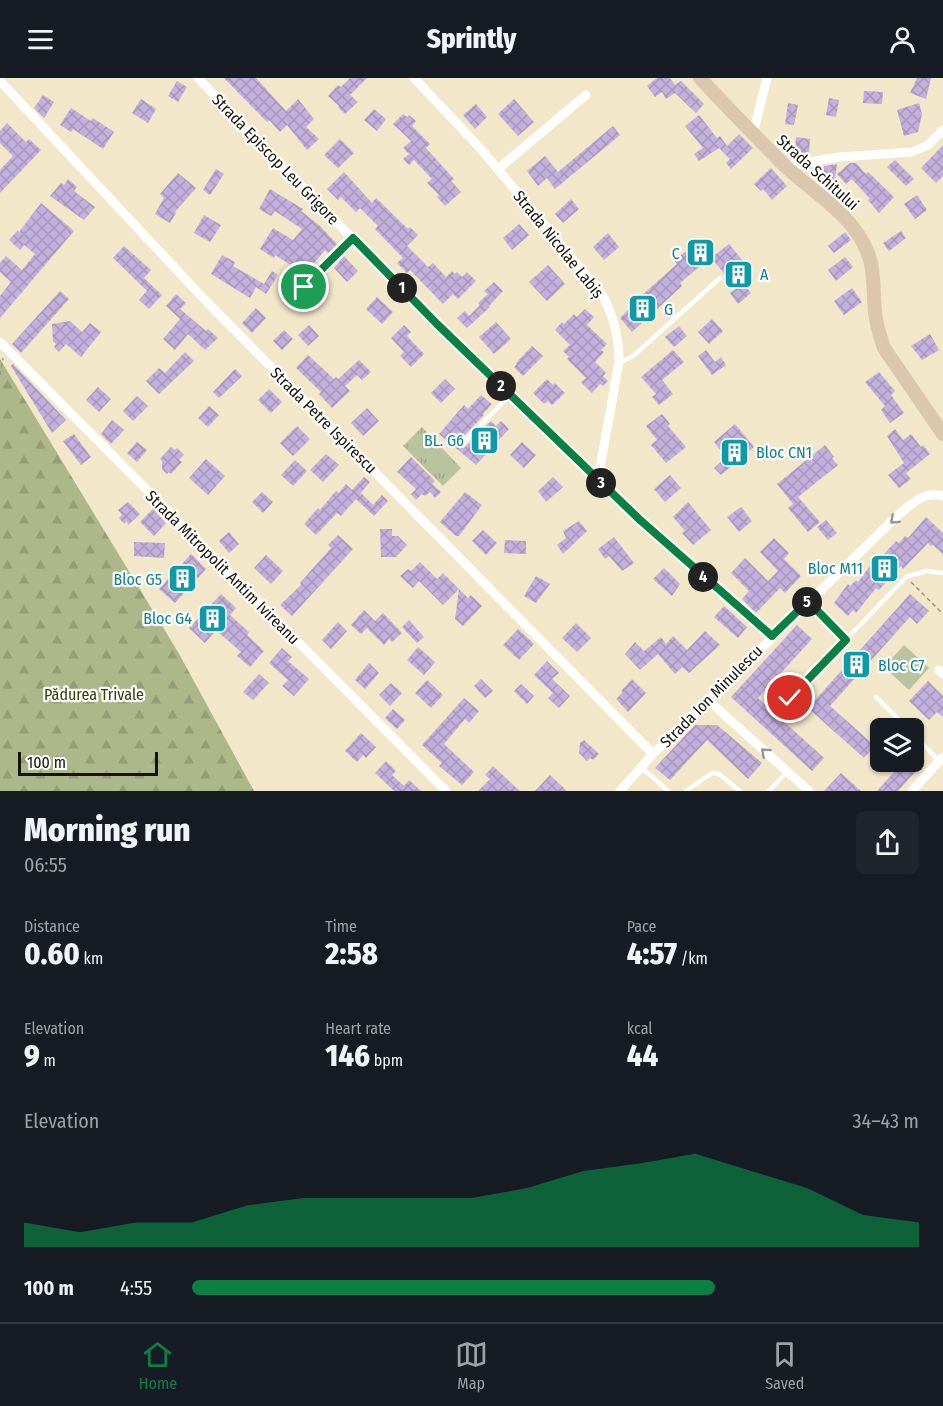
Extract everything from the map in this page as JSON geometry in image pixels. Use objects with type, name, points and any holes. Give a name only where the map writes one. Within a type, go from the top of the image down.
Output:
[{"type":"main road","name":"Strada Schitului","points":[[700,78],[786,166],[846,217],[860,236],[869,255],[874,280],[875,314],[884,348],[943,432]]},
{"type":"street","name":"Strada Episcop Leu Grigore","points":[[198,78],[510,395],[705,579],[772,636]]},
{"type":"street","name":"Strada Nicolae Labiș","points":[[414,78],[498,169],[601,293],[615,321],[620,362],[598,479]]},
{"type":"street","points":[[753,134],[767,78]]},
{"type":"street","name":"Strada Petre Ispirescu","points":[[0,81],[203,298],[653,754]]},
{"type":"street","points":[[498,169],[586,95]]},
{"type":"street","points":[[786,166],[839,157],[912,152],[928,145],[943,130]]},
{"type":"street","points":[[304,287],[353,238]]},
{"type":"street","name":"Strada Mitropolit Antim Ivireanu","points":[[3,345],[447,791]]},
{"type":"street","name":"Strada Ion Minulescu","points":[[620,791],[653,754],[896,517],[917,500],[930,494],[943,496]]},
{"type":"street","points":[[708,700],[809,791]]},
{"type":"street","points":[[912,791],[941,759]]},
{"type":"lane","points":[[620,362],[632,357],[720,278]]},
{"type":"lane","points":[[461,445],[510,395]]},
{"type":"lane","points":[[780,697],[790,698],[906,577],[926,571],[943,573]]},
{"type":"lane","points":[[808,601],[846,640]]},
{"type":"lane","points":[[876,697],[897,718]]},
{"type":"lane","points":[[924,744],[941,759]]},
{"type":"lane","points":[[641,767],[668,791]]},
{"type":"lane","points":[[769,791],[787,772]]},
{"type":"lane","points":[[686,791],[712,773],[719,774],[740,791]]},
{"type":"path","points":[[0,375],[3,345]]},
{"type":"path","points":[[906,577],[943,614]]},
{"type":"green space","name":"Pădurea Trivale","points":[[0,359],[178,652],[254,791],[0,791]]},
{"type":"green space","points":[[422,427],[461,468],[443,486],[403,446]]},
{"type":"green space","points":[[904,645],[929,668],[909,690],[884,667]]},
{"type":"building","points":[[224,78],[256,78],[286,111],[298,99],[314,119],[306,127],[319,139],[307,150],[287,125],[280,132],[269,120],[267,122]]},
{"type":"building","points":[[350,78],[367,78],[350,95],[358,102],[345,114],[328,96],[338,85],[341,87]]},
{"type":"building","points":[[657,78],[670,78],[675,85],[681,81],[704,104],[696,113],[675,93],[666,99],[662,92],[655,97],[647,86]]},
{"type":"building","points":[[917,78],[931,78],[926,99],[910,93]]},
{"type":"building","points":[[177,81],[187,87],[178,102],[168,96]]},
{"type":"building","points":[[864,91],[883,92],[882,104],[863,103]]},
{"type":"building","points":[[43,95],[54,102],[44,118],[34,108]]},
{"type":"building","points":[[829,98],[839,100],[836,117],[826,115]]},
{"type":"building","points":[[141,99],[156,109],[148,123],[132,113]]},
{"type":"building","points":[[514,99],[534,122],[518,136],[498,114]]},
{"type":"building","points":[[788,103],[798,105],[794,125],[785,124]]},
{"type":"building","points":[[919,103],[922,114],[918,132],[904,136],[897,110]]},
{"type":"building","points":[[476,104],[487,117],[475,129],[463,115]]},
{"type":"building","points":[[71,108],[91,121],[93,118],[114,132],[103,149],[73,129],[71,132],[60,125]]},
{"type":"building","points":[[374,109],[386,119],[377,131],[364,120]]},
{"type":"building","points":[[403,114],[407,117],[409,115],[416,121],[412,126],[430,144],[426,148],[454,179],[451,181],[461,192],[445,206],[437,197],[439,195],[427,183],[432,179],[414,160],[409,165],[403,159],[409,154],[403,148],[411,141],[393,124]]},
{"type":"building","points":[[699,115],[717,138],[720,136],[727,146],[739,134],[753,148],[731,169],[726,163],[730,159],[719,148],[699,161],[694,154],[703,148],[685,126]]},
{"type":"building","points":[[7,123],[26,142],[29,139],[41,150],[0,193],[0,170],[13,156],[0,143],[0,131]]},
{"type":"building","points":[[613,126],[620,135],[555,189],[547,178],[538,186],[527,171],[545,156],[558,172]]},
{"type":"building","points":[[796,137],[810,139],[809,154],[795,152]]},
{"type":"building","points":[[340,139],[354,153],[338,168],[324,155]]},
{"type":"building","points":[[943,145],[943,176],[936,183],[921,168]]},
{"type":"building","points":[[895,160],[914,179],[906,186],[887,167]]},
{"type":"building","points":[[850,163],[856,163],[866,174],[868,172],[894,197],[879,213],[852,179],[846,184],[837,174]]},
{"type":"building","points":[[837,164],[834,187],[823,186],[821,184],[824,166]]},
{"type":"building","points":[[771,168],[787,186],[772,200],[763,189],[761,191],[754,184]]},
{"type":"building","points":[[216,169],[224,174],[210,195],[203,190]]},
{"type":"building","points":[[344,172],[372,203],[376,198],[408,229],[410,227],[418,235],[407,246],[428,267],[433,263],[446,277],[452,271],[462,277],[467,272],[476,281],[458,299],[453,294],[443,304],[410,270],[407,273],[397,263],[403,258],[375,229],[378,226],[360,208],[356,212],[341,197],[338,200],[327,189]]},
{"type":"building","points":[[178,173],[196,188],[175,212],[170,223],[155,214],[164,198],[160,194]]},
{"type":"building","points":[[68,179],[77,187],[74,191],[95,207],[84,220],[50,196],[61,183],[64,185]]},
{"type":"building","points":[[270,189],[303,209],[301,211],[337,244],[328,253],[325,250],[292,290],[284,283],[295,268],[275,255],[274,258],[260,249],[273,228],[293,240],[302,229],[275,211],[271,216],[259,209]]},
{"type":"building","points":[[917,195],[927,210],[915,219],[904,204]]},
{"type":"building","points":[[571,199],[579,209],[563,223],[555,214]]},
{"type":"building","points":[[41,203],[74,231],[0,318],[0,296],[11,282],[0,272],[0,263],[6,256],[22,270],[35,254],[24,245],[20,250],[9,240],[18,230],[19,232]]},
{"type":"building","points":[[204,215],[221,225],[210,242],[194,233]]},
{"type":"building","points":[[519,224],[529,235],[512,250],[503,238]]},
{"type":"building","points":[[901,231],[906,238],[889,251],[883,243]]},
{"type":"building","points":[[845,232],[851,240],[834,253],[828,246]]},
{"type":"building","points":[[608,233],[619,247],[604,260],[593,247]]},
{"type":"building","points":[[700,241],[712,256],[680,283],[682,286],[632,332],[620,318],[631,305],[677,264],[674,260]]},
{"type":"building","points":[[729,244],[752,272],[741,281],[751,293],[738,304],[730,293],[737,288],[711,258]]},
{"type":"building","points":[[124,246],[151,270],[144,278],[162,295],[149,309],[139,300],[147,291],[113,258]]},
{"type":"building","points":[[222,255],[235,262],[233,266],[264,284],[272,271],[278,275],[266,294],[256,287],[250,298],[211,274]]},
{"type":"building","points":[[344,256],[358,271],[347,282],[334,268]]},
{"type":"building","points":[[845,257],[853,267],[836,281],[828,270]]},
{"type":"building","points":[[548,265],[565,284],[547,301],[529,282]]},
{"type":"building","points":[[494,282],[503,291],[490,307],[467,328],[457,318],[465,311],[469,316],[488,294],[484,291]]},
{"type":"building","points":[[852,288],[862,302],[844,315],[834,301]]},
{"type":"building","points":[[60,291],[69,299],[21,353],[12,344]]},
{"type":"building","points":[[176,294],[186,303],[180,309],[218,338],[205,350],[188,334],[175,350],[163,339],[180,319],[166,306]]},
{"type":"building","points":[[377,297],[393,312],[382,324],[366,309]]},
{"type":"building","points":[[256,308],[266,318],[252,333],[242,323]]},
{"type":"building","points":[[585,309],[594,317],[587,325],[607,344],[601,350],[604,352],[595,362],[606,373],[603,376],[608,381],[603,386],[600,384],[592,393],[581,382],[586,378],[567,359],[569,357],[563,351],[570,345],[555,330],[562,322],[564,324],[574,314],[577,317]]},
{"type":"building","points":[[712,319],[723,331],[709,344],[698,332]]},
{"type":"building","points":[[70,321],[82,332],[90,323],[101,332],[81,357],[66,344],[59,352],[54,347],[56,344],[53,341],[52,324]]},
{"type":"building","points":[[496,322],[511,339],[494,354],[479,337]]},
{"type":"building","points":[[309,325],[319,336],[308,346],[298,335]]},
{"type":"building","points":[[404,325],[411,332],[407,336],[424,354],[411,367],[400,356],[404,352],[391,338]]},
{"type":"building","points":[[679,326],[687,336],[674,347],[665,337]]},
{"type":"building","points":[[284,330],[293,339],[282,350],[273,341]]},
{"type":"building","points":[[930,334],[939,350],[922,360],[911,346]]},
{"type":"building","points":[[532,346],[543,356],[523,376],[514,367]]},
{"type":"building","points":[[673,350],[684,362],[662,380],[673,394],[659,405],[652,397],[656,394],[641,377]]},
{"type":"building","points":[[706,350],[715,362],[721,357],[726,365],[712,375],[698,356]]},
{"type":"building","points":[[185,352],[194,361],[159,394],[146,381],[159,368],[165,373]]},
{"type":"building","points":[[308,355],[334,379],[336,377],[338,379],[359,360],[371,372],[362,380],[357,375],[345,386],[350,391],[332,408],[319,394],[321,392],[296,368]]},
{"type":"building","points":[[13,364],[66,420],[52,433],[11,366]]},
{"type":"building","points":[[235,369],[242,376],[219,398],[213,392]]},
{"type":"building","points":[[879,372],[895,391],[891,395],[904,413],[890,423],[881,410],[885,406],[865,382]]},
{"type":"building","points":[[445,379],[455,389],[441,403],[431,393]]},
{"type":"building","points":[[547,379],[565,393],[552,405],[548,401],[544,404],[533,393]]},
{"type":"building","points":[[98,387],[111,399],[99,412],[86,400]]},
{"type":"building","points":[[269,389],[282,402],[271,413],[258,400]]},
{"type":"building","points":[[481,395],[492,404],[458,442],[457,448],[464,448],[491,421],[496,426],[501,421],[509,429],[476,465],[439,434],[464,405],[468,409]]},
{"type":"building","points":[[137,396],[148,406],[133,421],[123,411]]},
{"type":"building","points":[[209,406],[219,415],[208,427],[198,418]]},
{"type":"building","points":[[367,408],[379,421],[363,436],[351,423]]},
{"type":"building","points":[[662,414],[670,424],[668,426],[686,447],[666,463],[651,445],[657,440],[646,426]]},
{"type":"building","points":[[112,420],[124,430],[111,444],[101,434]]},
{"type":"building","name":"Bloc CN1","points":[[735,424],[754,447],[721,475],[714,468],[726,457],[714,442]]},
{"type":"building","points":[[297,426],[310,439],[293,456],[280,443]]},
{"type":"building","points":[[895,429],[903,440],[911,434],[930,454],[906,473],[911,479],[899,488],[888,475],[904,463],[887,436]]},
{"type":"building","points":[[74,434],[91,457],[81,465],[63,441]]},
{"type":"building","points":[[137,442],[147,450],[137,462],[127,453]]},
{"type":"building","points":[[522,442],[536,455],[524,468],[510,455]]},
{"type":"building","points":[[825,445],[838,465],[798,497],[820,522],[808,532],[788,508],[793,504],[777,484]]},
{"type":"building","points":[[171,447],[175,450],[177,448],[184,455],[179,460],[182,462],[171,474],[169,472],[167,474],[162,469],[160,459]]},
{"type":"building","points":[[326,454],[339,465],[323,482],[310,470]]},
{"type":"building","points":[[411,457],[435,481],[432,484],[441,492],[435,498],[430,492],[425,496],[422,494],[416,500],[411,494],[416,489],[397,472]]},
{"type":"building","points":[[206,459],[225,476],[208,495],[189,478]]},
{"type":"building","points":[[295,460],[307,471],[293,486],[281,475]]},
{"type":"building","points":[[670,475],[681,488],[665,502],[654,489]]},
{"type":"building","points":[[364,477],[370,482],[359,495],[361,493],[373,505],[382,495],[388,501],[374,516],[356,499],[341,516],[337,513],[316,535],[304,524],[336,491],[339,493],[346,484],[352,490]]},
{"type":"building","points":[[553,477],[563,487],[546,502],[538,491]]},
{"type":"building","points":[[262,492],[273,502],[263,513],[252,502]]},
{"type":"building","points":[[465,492],[482,505],[459,536],[456,536],[440,522]]},
{"type":"building","points":[[128,502],[140,514],[128,525],[127,521],[124,524],[119,518],[122,515],[118,510]]},
{"type":"building","points":[[688,502],[711,530],[693,545],[682,533],[685,531],[673,517]]},
{"type":"building","points":[[741,507],[752,521],[739,532],[727,517]]},
{"type":"building","points":[[153,509],[166,523],[154,536],[140,522]]},
{"type":"building","name":"Bloc M11","points":[[926,517],[943,533],[943,554],[928,543],[903,569],[901,566],[879,590],[876,588],[856,613],[853,610],[848,616],[834,603],[848,584],[850,586],[856,580],[858,582],[873,562],[875,564],[896,541],[899,543],[905,536],[908,538]]},
{"type":"building","points":[[826,520],[837,533],[828,540],[817,527]]},
{"type":"building","points":[[579,521],[587,531],[563,554],[557,545],[566,538],[563,531]]},
{"type":"building","points":[[380,529],[392,529],[392,536],[398,536],[407,545],[396,557],[381,557]]},
{"type":"building","points":[[483,530],[497,543],[486,555],[472,541]]},
{"type":"building","points":[[229,532],[239,544],[229,553],[219,541]]},
{"type":"building","points":[[338,535],[353,549],[292,616],[280,605],[301,585],[300,583],[331,548],[328,545]]},
{"type":"building","points":[[614,537],[634,563],[622,571],[609,556],[605,559],[598,549]]},
{"type":"building","points":[[774,538],[789,553],[784,559],[801,576],[785,593],[780,588],[756,613],[742,599],[749,591],[731,573],[745,558],[768,581],[778,571],[760,552]]},
{"type":"building","points":[[505,540],[526,541],[526,554],[504,553]]},
{"type":"building","points":[[134,542],[165,543],[164,558],[134,556]]},
{"type":"building","name":"Bloc G5","points":[[191,554],[206,569],[175,603],[159,589]]},
{"type":"building","points":[[266,555],[283,571],[271,584],[254,568]]},
{"type":"building","points":[[420,562],[437,579],[443,573],[459,589],[443,605],[419,581],[413,588],[400,576],[408,569],[411,571]]},
{"type":"building","points":[[664,568],[680,584],[672,596],[653,579]]},
{"type":"building","points":[[536,576],[550,584],[536,603],[524,596]]},
{"type":"building","points":[[459,589],[468,598],[471,595],[482,606],[463,626],[455,619]]},
{"type":"building","points":[[221,594],[236,608],[230,615],[249,632],[247,635],[264,651],[250,667],[237,656],[241,652],[216,630],[205,643],[189,628]]},
{"type":"building","name":"Bloc C7","points":[[910,594],[929,611],[917,624],[910,617],[830,706],[870,742],[870,751],[864,758],[808,708]]},
{"type":"building","points":[[724,606],[747,627],[738,638],[714,617]]},
{"type":"building","points":[[364,610],[375,621],[383,613],[402,633],[392,642],[389,639],[384,645],[367,628],[361,634],[351,625]]},
{"type":"building","points":[[409,620],[424,637],[417,643],[402,627]]},
{"type":"building","points":[[338,622],[347,631],[331,649],[322,640]]},
{"type":"building","points":[[576,623],[591,638],[577,652],[562,638]]},
{"type":"building","points":[[797,625],[812,639],[758,698],[824,758],[812,771],[731,697]]},
{"type":"building","points":[[518,629],[534,644],[519,660],[503,645]]},
{"type":"building","points":[[705,631],[720,645],[689,673],[682,667],[675,674],[658,654],[640,670],[625,654],[635,642],[644,651],[661,637],[666,644],[673,636],[687,650]]},
{"type":"building","points":[[418,647],[435,662],[424,675],[407,660]]},
{"type":"building","points":[[282,648],[292,657],[288,661],[309,679],[294,696],[282,686],[288,680],[269,663]]},
{"type":"building","points":[[547,661],[559,673],[552,679],[570,696],[559,708],[548,698],[553,693],[534,675]]},
{"type":"building","points":[[369,663],[379,673],[365,689],[355,680]]},
{"type":"building","points":[[259,674],[269,683],[253,700],[243,692]]},
{"type":"building","points":[[481,679],[493,691],[485,698],[474,686]]},
{"type":"building","points":[[632,679],[646,693],[628,712],[616,699]]},
{"type":"building","points":[[427,680],[443,695],[431,708],[415,693]]},
{"type":"building","points":[[928,681],[943,696],[943,717],[937,712],[929,720],[909,701]]},
{"type":"building","points":[[391,683],[402,693],[390,706],[379,695]]},
{"type":"building","points":[[521,684],[534,696],[527,704],[514,691]]},
{"type":"building","points":[[464,698],[479,711],[469,723],[465,719],[444,744],[474,772],[462,785],[439,766],[442,763],[422,745]]},
{"type":"building","points":[[393,709],[405,720],[397,729],[385,718]]},
{"type":"building","points":[[695,725],[717,725],[762,763],[748,779],[707,740],[670,780],[655,768]]},
{"type":"building","points":[[361,733],[376,747],[366,758],[363,755],[357,762],[345,751]]},
{"type":"building","points":[[584,740],[599,754],[593,760],[590,758],[587,761],[579,753],[580,743]]},
{"type":"building","points":[[386,761],[396,771],[392,775],[404,786],[409,780],[421,791],[394,791],[375,773]]},
{"type":"building","points":[[493,766],[520,791],[478,791],[490,779],[485,775]]},
{"type":"building","points":[[894,772],[915,772],[898,791],[877,791]]},
{"type":"building","points":[[841,773],[861,791],[824,791]]},
{"type":"building","points":[[550,775],[567,791],[535,791]]},
{"type":"place","name":"C","points":[[701,253]]},
{"type":"place","name":"A","points":[[739,274]]},
{"type":"place","name":"G","points":[[643,309]]},
{"type":"place","name":"BL. G6","points":[[485,440]]},
{"type":"place","name":"Bloc CN1","points":[[735,452]]},
{"type":"place","name":"Bloc M11","points":[[884,568]]},
{"type":"place","name":"Bloc G5","points":[[183,579]]},
{"type":"place","name":"Bloc G4","points":[[213,618]]},
{"type":"place","name":"Bloc C7","points":[[857,665]]},
{"type":"route","points":[[304,287],[353,238],[437,324],[639,519],[772,636],[808,601],[846,640],[790,698]]}]
